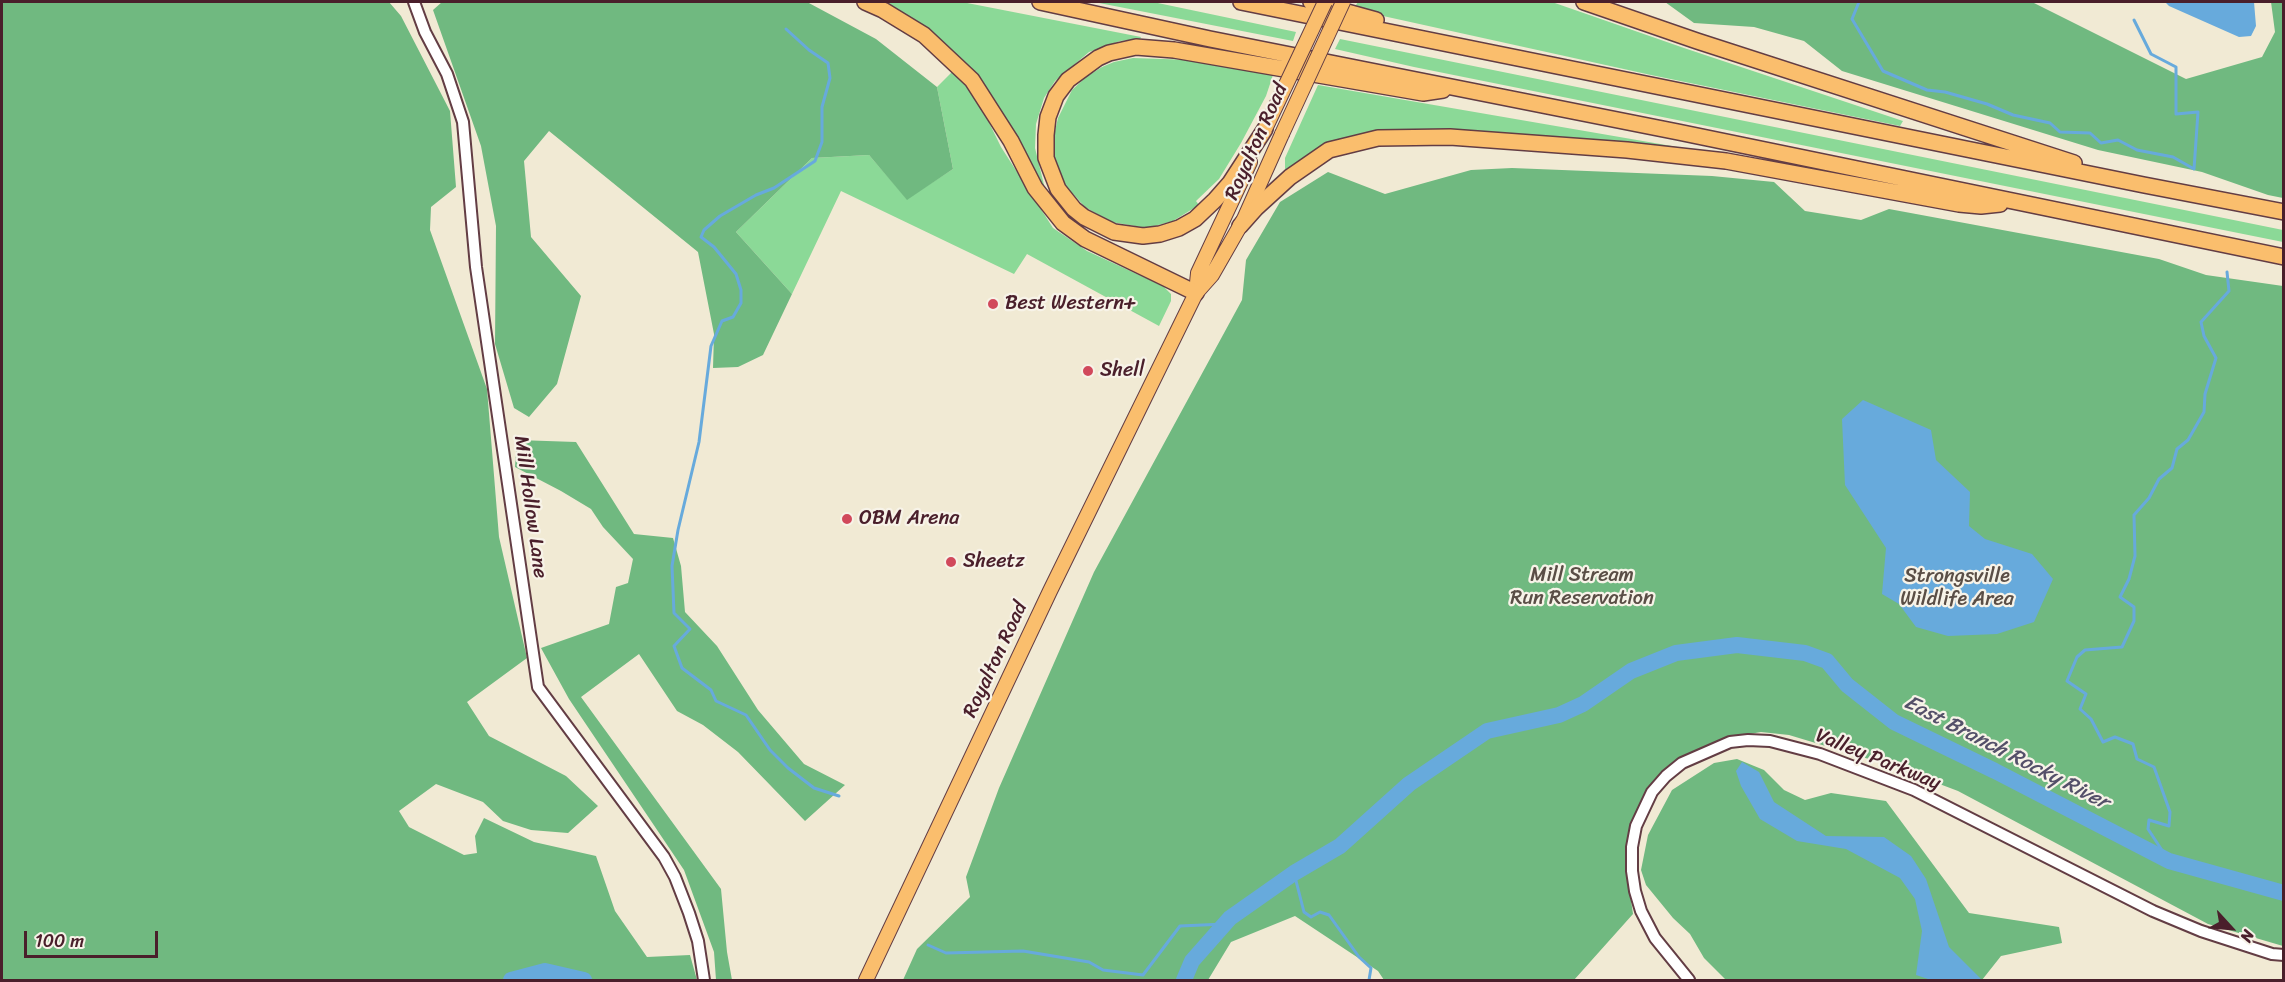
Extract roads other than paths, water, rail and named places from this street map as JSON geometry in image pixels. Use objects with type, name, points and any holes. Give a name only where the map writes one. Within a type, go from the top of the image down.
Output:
[{"type":"highway","points":[[865,2],[883,10],[924,35],[972,80],[1006,133],[1035,188],[1063,224],[1085,239],[1196,292]]},
{"type":"highway","points":[[1040,2],[1455,89],[2283,257]]},
{"type":"highway","points":[[1241,2],[2283,212]]},
{"type":"highway","points":[[1311,2],[1479,51]]},
{"type":"highway","points":[[1584,2],[1697,41],[2144,185]]},
{"type":"highway","points":[[1265,129],[1230,183],[1215,200],[1195,219],[1179,228],[1160,234],[1143,236],[1114,232],[1084,217],[1074,209],[1058,189],[1046,158],[1048,117],[1056,96],[1068,80],[1108,53],[1136,47],[1174,50],[1423,93],[1455,89]]},
{"type":"highway","points":[[1240,226],[1290,177],[1329,150],[1378,138],[1450,138],[1627,150],[1726,161],[1959,204],[1981,206],[2019,202]]},
{"type":"main road","name":"Royalton Road","points":[[1196,292],[1198,273],[1325,2]]},
{"type":"main road","name":"Royalton Road","points":[[866,981],[1050,591],[1196,292],[1212,275],[1240,226],[1343,2]]},
{"type":"street","name":"Mill Hollow Lane","points":[[414,2],[425,32],[447,74],[463,122],[476,267],[538,687],[660,849],[682,894],[695,932],[704,981]]},
{"type":"street","name":"Valley Parkway","points":[[1689,981],[1656,938],[1641,910],[1632,871],[1632,847],[1636,826],[1652,792],[1682,763],[1730,742],[1748,740],[1770,741],[1820,754],[1914,790],[2153,911],[2201,931],[2272,954],[2283,955]]},
{"type":"water","points":[[2165,2],[2254,2],[2256,26],[2251,36],[2239,37],[2169,6]]},
{"type":"water","points":[[1863,400],[1931,430],[1936,460],[1970,492],[1969,526],[1985,539],[2032,554],[2053,579],[2034,622],[1997,634],[1948,636],[1916,627],[1899,604],[1882,594],[1886,548],[1845,485],[1842,419]]},
{"type":"water","points":[[1742,762],[1759,772],[1774,802],[1826,836],[1884,837],[1911,856],[1926,879],[1949,947],[1982,980],[1931,980],[1916,975],[1922,931],[1915,899],[1900,878],[1846,849],[1797,841],[1760,819],[1741,786],[1736,771]]},
{"type":"waterway","points":[[1859,2],[1852,19],[1883,71],[1927,90],[1945,92],[1987,104],[2013,115],[2050,123],[2060,132],[2090,133],[2101,143],[2118,140],[2137,150],[2173,157],[2194,169],[2198,112],[2176,114],[2176,67],[2151,54],[2134,20]]},
{"type":"waterway","points":[[786,29],[809,50],[828,63],[830,78],[822,107],[822,142],[815,161],[774,188],[756,195],[720,216],[704,230],[701,237],[714,247],[736,274],[741,290],[741,303],[733,317],[722,321],[711,346],[699,442],[672,566],[674,613],[690,629],[674,646],[682,668],[711,690],[716,701],[746,715],[770,750],[788,768],[814,788],[839,796]]},
{"type":"waterway","points":[[2169,861],[2148,829],[2149,820],[2169,826],[2170,812],[2154,767],[2137,759],[2133,744],[2115,737],[2103,742],[2091,719],[2080,709],[2086,694],[2067,681],[2077,657],[2085,650],[2122,647],[2134,621],[2134,607],[2120,597],[2129,579],[2135,556],[2134,515],[2149,498],[2159,479],[2172,468],[2177,449],[2188,440],[2204,412],[2205,394],[2216,358],[2204,336],[2201,322],[2229,291],[2227,272]]},
{"type":"waterway","name":"East Branch Rocky River","points":[[1184,980],[1192,961],[1230,918],[1294,873],[1340,846],[1409,784],[1487,731],[1559,715],[1583,704],[1631,671],[1676,653],[1737,645],[1805,653],[1827,661],[1847,685],[1894,722],[1995,771],[2169,861],[2284,893]]},
{"type":"waterway","points":[[1294,873],[1304,912],[1311,917],[1320,912],[1329,915],[1359,957],[1371,968],[1369,980]]},
{"type":"waterway","points":[[928,945],[946,953],[1023,951],[1089,962],[1103,970],[1143,975],[1180,926],[1225,924]]},
{"type":"waterway","name":"East Branch Rocky River","points":[[511,980],[545,971],[584,980]]},
{"type":"place","name":"Best Western+","points":[[993,304]]},
{"type":"place","name":"Shell","points":[[1088,371]]},
{"type":"place","name":"OBM Arena","points":[[847,519]]},
{"type":"place","name":"Sheetz","points":[[951,562]]},
{"type":"park label","name":"Mill Stream Run Reservation","points":[[1582,588]]},
{"type":"park label","name":"Strongsville Wildlife Area","points":[[1957,588]]}]
